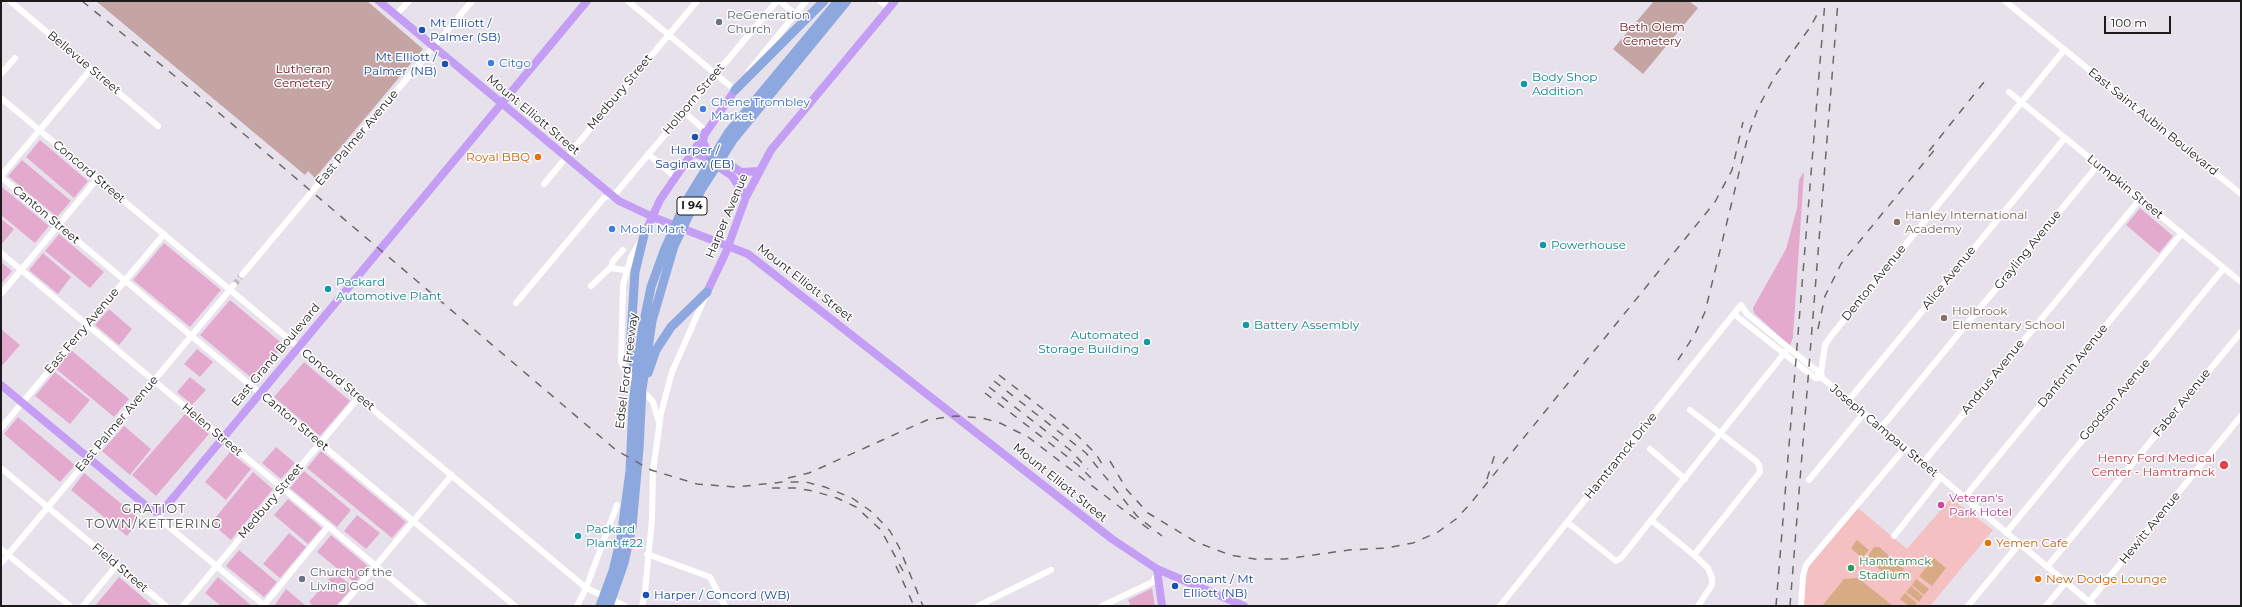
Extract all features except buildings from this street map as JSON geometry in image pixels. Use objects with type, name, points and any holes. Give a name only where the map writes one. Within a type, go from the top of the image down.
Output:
[{"type":"highway","points":[[735,90],[824,1]]},
{"type":"highway","name":"Edsel Ford Freeway","points":[[600,606],[617,554],[626,509],[636,374],[642,331],[651,288],[664,251],[685,203],[728,133],[838,1]]},
{"type":"highway","name":"Edsel Ford Freeway","points":[[609,606],[624,563],[632,527],[639,449],[642,389],[653,314],[672,252],[690,211],[708,178],[733,140],[847,1]]},
{"type":"highway","points":[[636,374],[630,352],[632,303],[634,272],[644,235]]},
{"type":"highway","points":[[642,389],[656,350],[671,327],[707,292]]},
{"type":"main road","name":"Mount Elliott Street","points":[[379,1],[610,195],[627,206],[728,244],[754,257],[1112,539],[1157,569],[1229,603],[1244,606]]},
{"type":"main road","name":"East Grand Boulevard","points":[[157,512],[164,508],[223,438],[587,1]]},
{"type":"main road","name":"Harper Avenue","points":[[707,292],[746,197],[771,150],[792,122],[892,4]]},
{"type":"main road","points":[[705,153],[703,142],[705,131],[735,90]]},
{"type":"main road","name":"Harper Avenue","points":[[644,235],[660,200],[705,131]]},
{"type":"main road","points":[[689,155],[705,153],[734,173],[746,197]]},
{"type":"main road","points":[[734,173],[759,172]]},
{"type":"main road","points":[[1,385],[150,509],[157,512]]},
{"type":"main road","points":[[1157,569],[1162,606]]},
{"type":"street","name":"Bellevue Street","points":[[10,1],[158,126]]},
{"type":"street","points":[[396,16],[408,1]]},
{"type":"street","name":"East Palmer Avenue","points":[[242,275],[472,1]]},
{"type":"street","points":[[628,1],[735,90],[806,1]]},
{"type":"street","name":"Medbury Street","points":[[544,184],[697,1]]},
{"type":"street","points":[[778,1],[795,14]]},
{"type":"street","name":"Holborn Street","points":[[516,303],[604,198],[616,193],[778,1]]},
{"type":"street","points":[[880,1],[892,4]]},
{"type":"street","name":"East Saint Aubin Boulevard","points":[[2005,1],[2241,194]]},
{"type":"street","name":"Denton Avenue","points":[[1822,378],[1823,353],[1831,336],[2064,50]]},
{"type":"street","points":[[1,74],[15,58]]},
{"type":"street","points":[[1,176],[91,69]]},
{"type":"street","name":"Lumpkin Street","points":[[2009,92],[2241,282]]},
{"type":"street","name":"Concord Street","points":[[1,98],[164,234],[232,287],[298,348],[359,397],[588,589],[624,605]]},
{"type":"street","points":[[684,112],[705,131]]},
{"type":"street","name":"Alice Avenue","points":[[1848,401],[2064,138]]},
{"type":"street","points":[[648,154],[675,176]]},
{"type":"street","name":"Grayling Avenue","points":[[1881,428],[2098,165]]},
{"type":"street","name":"Canton Street","points":[[1,176],[515,606]]},
{"type":"street","points":[[1,294],[97,179]]},
{"type":"street","name":"Andrus Avenue","points":[[1923,463],[2140,199]]},
{"type":"street","name":"Danforth Avenue","points":[[1964,498],[2182,233]]},
{"type":"street","name":"East Ferry Avenue","points":[[1,428],[164,234]]},
{"type":"street","name":"Harper Avenue","points":[[644,235],[631,257],[626,270],[622,290],[621,361],[626,372],[653,402],[657,414],[658,428]]},
{"type":"street","points":[[591,286],[611,267],[623,250]]},
{"type":"street","name":"Helen Street","points":[[1,253],[423,606]]},
{"type":"street","points":[[611,267],[626,270]]},
{"type":"street","name":"Goodson Avenue","points":[[2006,532],[2224,268]]},
{"type":"street","name":"East Palmer Avenue","points":[[1,563],[232,287]]},
{"type":"street","name":"Harper Avenue","points":[[642,606],[645,592],[647,554],[652,518],[653,470],[658,428],[672,372],[707,292]]},
{"type":"street","name":"Joseph Campau Street","points":[[1741,305],[1747,314],[1848,401],[2091,604]]},
{"type":"street","name":"Hamtramck Drive","points":[[1500,606],[1741,305]]},
{"type":"street","name":"Joseph Campau Street","points":[[1734,314],[1815,378],[1822,378]]},
{"type":"street","name":"Faber Avenue","points":[[2047,567],[2241,332]]},
{"type":"street","points":[[1567,522],[1616,561],[1621,558],[1722,433],[1788,348]]},
{"type":"street","name":"Medbury Street","points":[[183,606],[359,397]]},
{"type":"street","points":[[653,402],[659,404],[664,400]]},
{"type":"street","points":[[1690,410],[1722,433],[1756,461],[1759,465],[1760,472],[1694,555]]},
{"type":"street","points":[[1809,480],[1864,413]]},
{"type":"street","name":"Hewitt Avenue","points":[[2091,604],[2241,416]]},
{"type":"street","points":[[1801,606],[1803,576],[1806,566],[1905,448]]},
{"type":"street","points":[[1650,449],[1685,479]]},
{"type":"street","name":"Field Street","points":[[1,468],[166,606]]},
{"type":"street","points":[[342,606],[452,475]]},
{"type":"street","points":[[1894,536],[1940,478]]},
{"type":"street","points":[[577,606],[588,589],[617,505]]},
{"type":"street","points":[[157,512],[163,522],[265,605],[328,527]]},
{"type":"street","points":[[1651,520],[1708,568],[1712,578],[1712,585],[1698,606]]},
{"type":"street","points":[[1968,606],[2019,544]]},
{"type":"street","points":[[1,550],[70,606]]},
{"type":"street","points":[[647,554],[710,577],[725,606]]},
{"type":"street","points":[[84,606],[118,565]]},
{"type":"street","points":[[1102,606],[1153,582],[1157,569]]},
{"type":"street","points":[[978,606],[987,604],[1051,570]]},
{"type":"street","points":[[2046,606],[2065,582]]},
{"type":"shaded area","points":[[40,140],[88,181],[74,198],[26,157]]},
{"type":"shaded area","points":[[22,160],[71,201],[57,217],[8,176]]},
{"type":"shaded area","points":[[1803,173],[1793,337],[1790,346],[1754,313],[1753,308],[1786,249],[1797,208],[1799,180]]},
{"type":"shaded area","points":[[1,186],[49,226],[35,243],[1,215]]},
{"type":"shaded area","points":[[2140,208],[2173,236],[2159,253],[2126,225]]},
{"type":"shaded area","points":[[1,219],[14,229],[1,245]]},
{"type":"shaded area","points":[[59,234],[104,272],[90,288],[45,251]]},
{"type":"shaded area","points":[[164,243],[221,290],[190,327],[133,280]]},
{"type":"shaded area","points":[[43,253],[71,277],[58,294],[29,270]]},
{"type":"shaded area","points":[[1,262],[12,271],[1,284]]},
{"type":"shaded area","points":[[230,300],[284,345],[254,380],[200,335]]},
{"type":"shaded area","points":[[109,309],[132,329],[119,345],[95,325]]},
{"type":"shaded area","points":[[1,329],[20,345],[1,367]]},
{"type":"shaded area","points":[[197,349],[213,362],[200,377],[184,364]]},
{"type":"shaded area","points":[[71,350],[129,399],[114,417],[55,368]]},
{"type":"shaded area","points":[[304,362],[350,401],[320,436],[274,397]]},
{"type":"shaded area","points":[[55,372],[90,400],[70,424],[35,396]]},
{"type":"shaded area","points":[[190,377],[206,390],[192,405],[177,392]]},
{"type":"shaded area","points":[[185,414],[209,434],[156,496],[132,475]]},
{"type":"shaded area","points":[[18,417],[75,465],[60,482],[4,434]]},
{"type":"shaded area","points":[[124,426],[151,449],[130,475],[102,451]]},
{"type":"shaded area","points":[[276,447],[295,463],[281,479],[262,463]]},
{"type":"shaded area","points":[[321,451],[406,522],[392,538],[307,468]]},
{"type":"shaded area","points":[[230,452],[251,469],[226,500],[205,482]]},
{"type":"shaded area","points":[[304,471],[351,510],[337,527],[290,488]]},
{"type":"shaded area","points":[[253,472],[273,489],[231,540],[211,523]]},
{"type":"shaded area","points":[[84,473],[140,519],[127,536],[71,490]]},
{"type":"shaded area","points":[[1951,498],[1993,530],[1930,606],[1798,606],[1800,577],[1858,508],[1907,549]]},
{"type":"shaded area","points":[[288,499],[322,528],[308,544],[274,515]]},
{"type":"shaded area","points":[[357,515],[380,533],[366,549],[344,531]]},
{"type":"shaded area","points":[[289,533],[306,547],[280,578],[263,564]]},
{"type":"shaded area","points":[[331,535],[369,567],[355,583],[317,552]]},
{"type":"shaded area","points":[[1857,540],[1869,550],[1862,558],[1851,548]]},
{"type":"shaded area","points":[[1874,547],[1879,547],[1904,569],[1895,581],[1867,560],[1867,557]]},
{"type":"shaded area","points":[[239,550],[277,582],[264,597],[226,566]]},
{"type":"shaded area","points":[[1934,558],[1946,568],[1932,586],[1919,576]]},
{"type":"shaded area","points":[[335,572],[353,587],[336,606],[313,606],[309,602]]},
{"type":"shaded area","points":[[119,577],[153,606],[95,606]]},
{"type":"shaded area","points":[[218,577],[252,606],[221,606],[205,593]]},
{"type":"shaded area","points":[[1858,578],[1893,606],[1822,606],[1844,579]]},
{"type":"shaded area","points":[[1916,579],[1929,589],[1924,595],[1912,585]]},
{"type":"shaded area","points":[[1911,586],[1923,596],[1919,602],[1906,592]]},
{"type":"shaded area","points":[[1152,588],[1155,606],[1131,606],[1128,600]]},
{"type":"shaded area","points":[[286,589],[306,606],[274,606]]},
{"type":"shaded area","points":[[1905,593],[1917,603],[1915,606],[1909,606],[1900,599]]},
{"type":"green space","name":"Lutheran Cemetery","points":[[96,1],[367,1],[423,49],[315,178],[308,171],[305,175]]},
{"type":"green space","name":"Beth Olem Cemetery","points":[[1654,1],[1689,1],[1698,8],[1643,74],[1613,49]]},
{"type":"tunnel","points":[[234,285],[242,275]]},
{"type":"railway","points":[[82,1],[192,90],[616,450],[651,470],[697,484],[736,487],[783,482],[806,482],[825,487],[852,498],[872,512],[890,531],[899,547],[923,606]]},
{"type":"railway","points":[[1776,606],[1825,1]]},
{"type":"railway","points":[[1790,606],[1838,1]]},
{"type":"railway","points":[[1678,360],[1695,334],[1705,312],[1748,136],[1758,108],[1775,76],[1811,26],[1820,9]]},
{"type":"railway","points":[[1929,151],[1984,82]]},
{"type":"railway","points":[[1110,461],[1127,490],[1148,513],[1196,542],[1230,555],[1255,559],[1285,559],[1349,550],[1387,548],[1413,543],[1438,532],[1456,519],[1470,504],[1715,202],[1732,170],[1743,122]]},
{"type":"railway","points":[[1818,329],[1825,296],[1841,264],[1936,148]]},
{"type":"railway","points":[[999,375],[1078,436],[1096,454],[1105,469]]},
{"type":"railway","points":[[994,381],[1086,453],[1137,516],[1162,536]]},
{"type":"railway","points":[[989,387],[1069,449],[1088,469]]},
{"type":"railway","points":[[985,393],[1078,465],[1096,483]]},
{"type":"railway","points":[[788,478],[809,473],[927,420],[955,416],[982,418],[1000,423],[1028,437],[1150,530]]},
{"type":"railway","points":[[1487,479],[1495,454]]},
{"type":"railway","points":[[772,488],[796,488],[813,491],[837,498],[856,507],[881,530],[903,571]]},
{"type":"railway","points":[[896,566],[914,606]]},
{"type":"place","name":"ReGeneration Church","points":[[719,22]]},
{"type":"place","name":"Mt Elliott / Palmer (SB)","points":[[422,30]]},
{"type":"place","name":"Citgo","points":[[491,63]]},
{"type":"place","name":"Mt Elliott / Palmer (NB)","points":[[445,64]]},
{"type":"place","name":"Body Shop Addition","points":[[1524,84]]},
{"type":"place","name":"Chene Trombley Market","points":[[703,109]]},
{"type":"place","name":"Harper / Saginaw (EB)","points":[[695,137]]},
{"type":"place","name":"Royal BBQ","points":[[538,157]]},
{"type":"place","name":"Hanley International Academy","points":[[1897,222]]},
{"type":"place","name":"Mobil Mart","points":[[612,229]]},
{"type":"place","name":"Powerhouse","points":[[1543,245]]},
{"type":"place","name":"Packard Automotive Plant","points":[[328,289]]},
{"type":"place","name":"Holbrook Elementary School","points":[[1944,318]]},
{"type":"place","name":"Battery Assembly","points":[[1246,325]]},
{"type":"place","name":"Automated Storage Building","points":[[1147,342]]},
{"type":"place","name":"Henry Ford Medical Center - Hamtramck","points":[[2224,465]]},
{"type":"place","name":"Veteran's Park Hotel","points":[[1941,505]]},
{"type":"place","name":"Packard Plant #22","points":[[578,536]]},
{"type":"place","name":"Yemen Cafe","points":[[1988,543]]},
{"type":"place","name":"Hamtramck Stadium","points":[[1851,568]]},
{"type":"place","name":"Church of the Living God","points":[[302,579]]},
{"type":"place","name":"New Dodge Lounge","points":[[2038,579]]},
{"type":"place","name":"Conant / Mt Elliott (NB)","points":[[1175,586]]},
{"type":"place","name":"Harper / Concord (WB)","points":[[646,595]]},
{"type":"district","name":"GRATIOT TOWN/KETTERING","points":[[154,516]]}]
